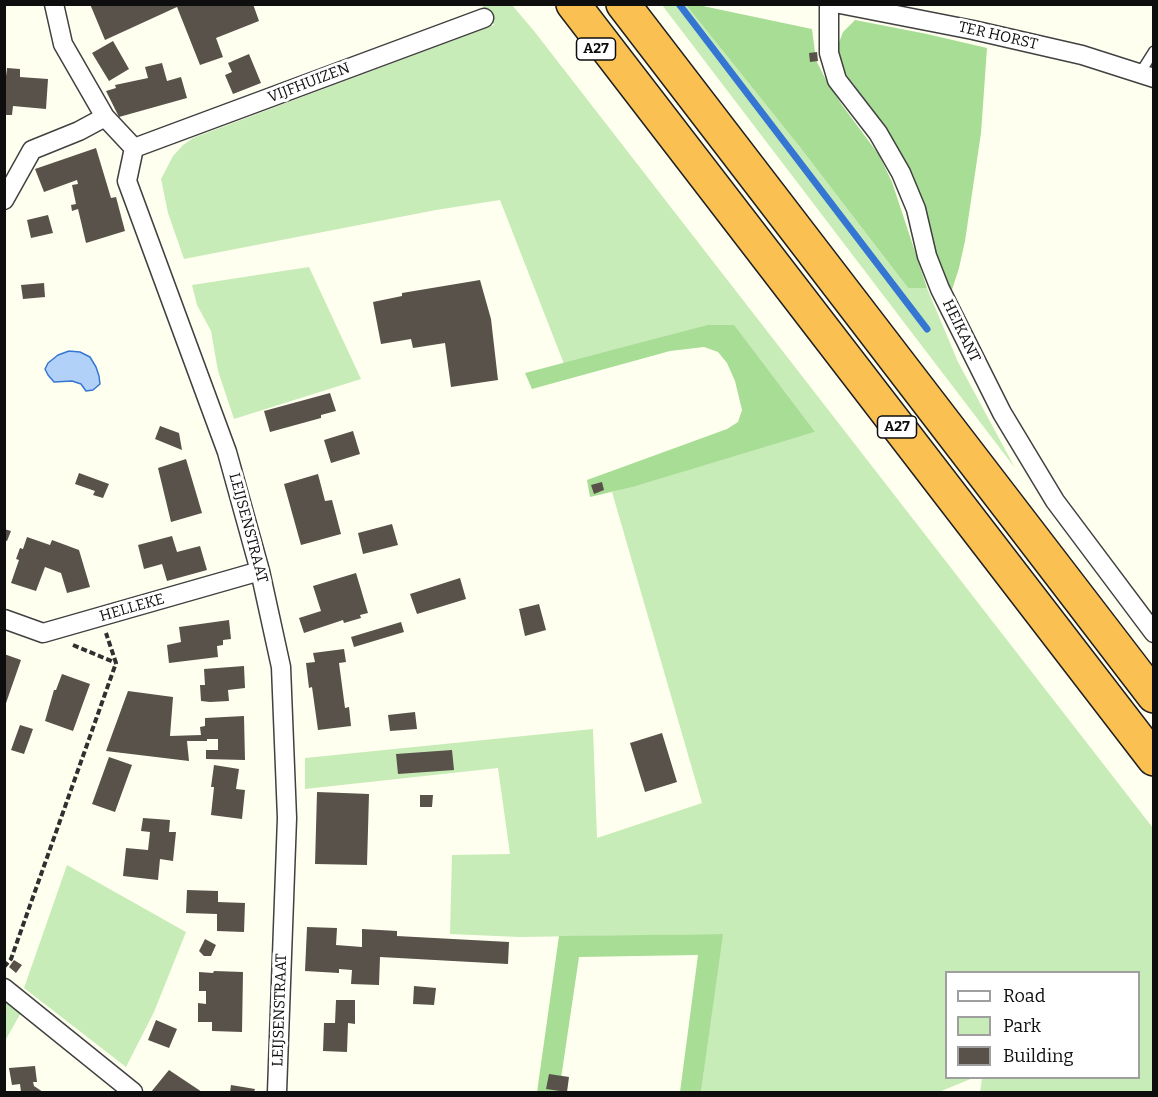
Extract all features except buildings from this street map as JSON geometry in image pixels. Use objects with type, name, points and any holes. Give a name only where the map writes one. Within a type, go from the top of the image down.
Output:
[{"type":"highway","name":"A27","points":[[550,4],[641,94]]},
{"type":"highway","name":"A27","points":[[573,4],[1154,759]]},
{"type":"highway","name":"A27","points":[[623,4],[1154,696]]},
{"type":"street","points":[[54,4],[63,44],[105,117],[134,148]]},
{"type":"street","name":"HEIKANT","points":[[829,4],[829,53],[837,80],[878,133],[902,173],[916,209],[927,256],[940,289],[997,403],[1054,501],[1154,633]]},
{"type":"street","name":"TER HORST","points":[[840,4],[892,9],[1071,53],[1147,76]]},
{"type":"street","name":"VIJFHUIZEN","points":[[134,148],[484,18]]},
{"type":"street","points":[[4,200],[32,150],[79,131],[105,117]]},
{"type":"street","name":"LEIJSENSTRAAT","points":[[134,148],[127,181],[227,452],[260,571],[281,667],[287,818],[277,1092]]},
{"type":"street","name":"HELLEKE","points":[[43,633],[260,571]]},
{"type":"street","points":[[4,619],[43,633]]},
{"type":"street","points":[[4,988],[133,1092]]},
{"type":"lane","points":[[1147,76],[1154,51]]},
{"type":"path","points":[[4,967],[11,959],[116,663],[100,617]]},
{"type":"path","points":[[43,633],[116,663]]},
{"type":"green space","points":[[482,5],[512,5],[534,31],[1153,828],[1153,1092],[980,1092],[982,1079],[1140,1079],[1140,971],[945,971],[945,1079],[971,1079],[939,1092],[701,1092],[722,934],[519,937],[450,934],[452,855],[510,854],[498,768],[305,789],[305,758],[593,729],[597,838],[702,803],[612,492],[815,432],[707,325],[564,364],[500,200],[436,210],[184,259],[168,213],[161,179],[173,156],[183,145],[193,138],[494,25]]},
{"type":"green space","points":[[662,5],[686,5],[799,146],[908,288],[927,288],[958,362],[1015,468]]},
{"type":"green space","points":[[686,5],[698,5],[812,29],[816,60],[827,82],[879,155],[892,182],[927,288],[908,288],[799,146]]},
{"type":"green space","points":[[855,20],[987,48],[981,133],[965,241],[950,296],[891,136],[838,63],[837,48],[843,32]]},
{"type":"green space","points":[[309,267],[361,379],[234,419],[218,371],[211,331],[197,305],[192,285]]},
{"type":"green space","points":[[707,325],[734,325],[815,432],[632,487],[590,497],[587,480],[727,429],[738,422],[742,410],[735,381],[727,363],[718,352],[704,347],[670,351],[532,389],[525,373]]},
{"type":"green space","points":[[67,865],[186,932],[154,1012],[126,1067],[24,988]]},
{"type":"green space","points":[[723,934],[701,1092],[680,1092],[698,955],[579,957],[559,1092],[537,1092],[559,936]]},
{"type":"green space","points":[[5,995],[23,1009],[5,1041]]},
{"type":"water","points":[[69,351],[80,352],[90,357],[96,367],[100,384],[93,390],[86,391],[81,384],[72,381],[54,382],[48,375],[45,369],[48,363],[58,355]]},
{"type":"waterway","points":[[679,4],[927,329]]}]
